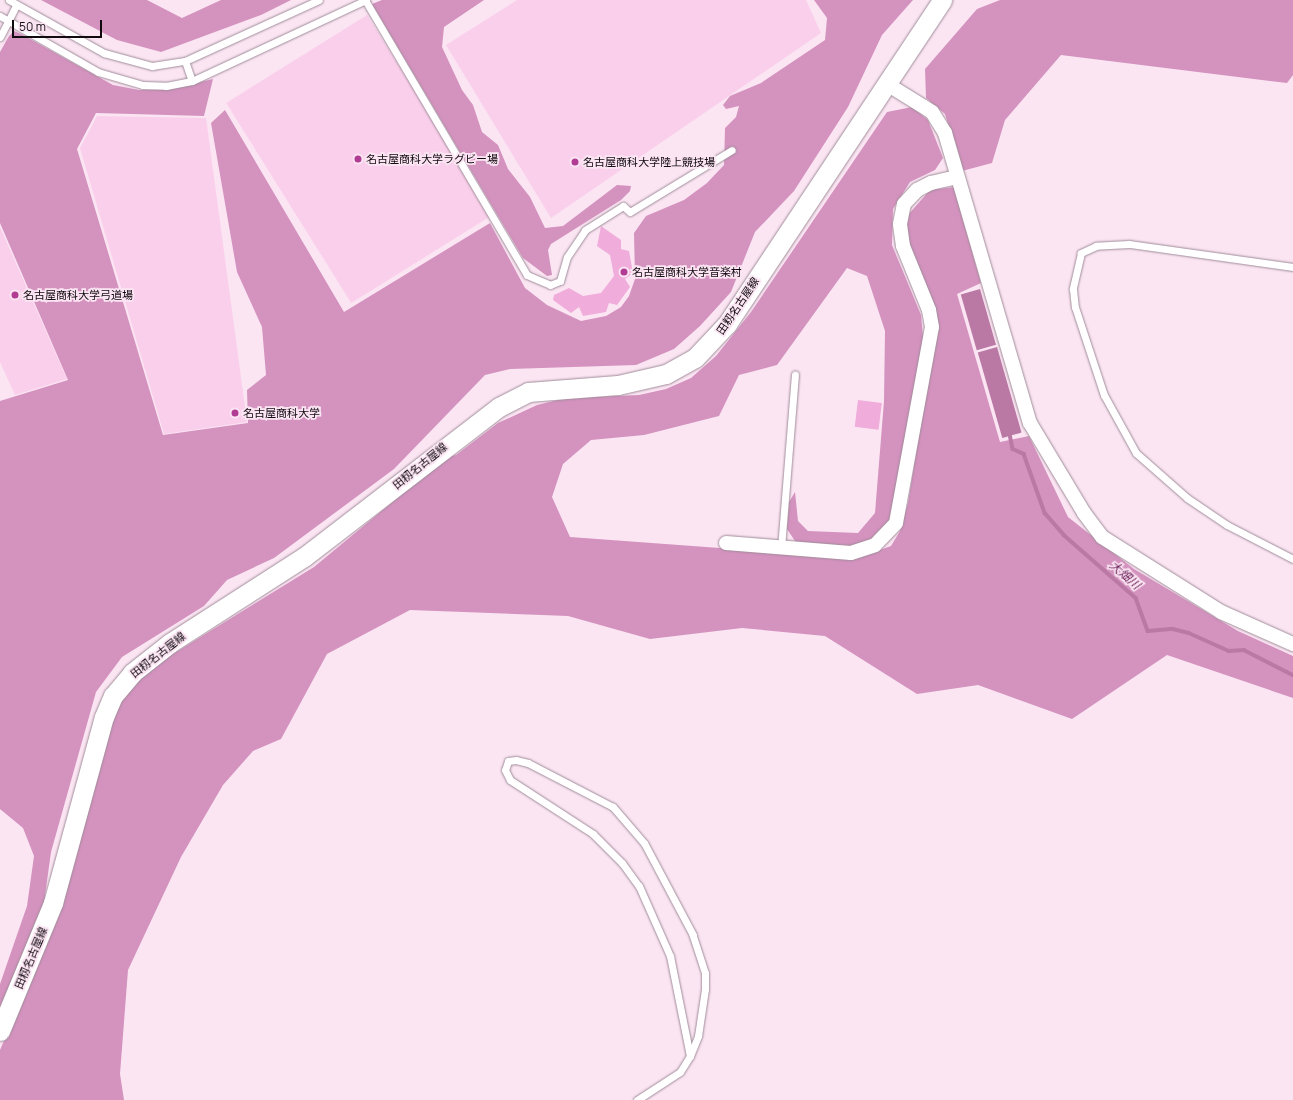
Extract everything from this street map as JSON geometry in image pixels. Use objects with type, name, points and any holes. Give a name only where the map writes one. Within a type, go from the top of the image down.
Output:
[{"type":"main road","name":"田籾名古屋線","points":[[0,1031],[54,904],[104,717],[113,696],[132,673],[170,643],[304,557],[499,407],[528,392],[618,385],[666,374],[695,358],[727,324],[942,0]]},
{"type":"street","points":[[887,84],[938,119],[945,133],[956,177],[1030,423],[1084,513],[1102,537],[1214,608],[1293,644]]},
{"type":"street","points":[[726,543],[837,553],[864,551],[888,535],[896,523],[932,327],[929,310],[903,246],[900,224],[904,204],[917,190],[931,183],[956,177]]},
{"type":"lane","points":[[9,0],[117,59],[152,66],[185,61],[319,0]]},
{"type":"lane","points":[[0,16],[98,72],[121,81],[166,86],[192,82],[366,0],[527,275],[550,285],[560,281],[567,257],[585,230],[623,206],[630,212],[732,150]]},
{"type":"lane","points":[[0,37],[16,5]]},
{"type":"lane","points":[[185,61],[192,82]]},
{"type":"lane","points":[[1293,267],[1137,245],[1096,246],[1081,253],[1073,290],[1077,313],[1104,395],[1136,452],[1187,498],[1228,525],[1293,559]]},
{"type":"lane","points":[[781,548],[794,375]]},
{"type":"lane","points":[[637,1100],[672,1080],[690,1056],[704,1012],[705,973],[693,935],[644,843],[626,820],[595,796],[528,763],[516,760],[508,761],[506,770],[510,780],[593,834],[622,863],[639,886],[670,956],[690,1056]]},
{"type":"shaded area","points":[[41,0],[147,0],[182,18],[221,0],[291,0],[261,15],[161,52],[117,40]]},
{"type":"shaded area","points":[[382,0],[484,0],[444,27],[442,47],[462,90],[473,105],[482,132],[498,145],[508,169],[530,197],[545,228],[563,226],[617,185],[631,186],[630,191],[621,200],[551,244],[548,250],[552,275],[547,276],[523,258],[372,4]]},
{"type":"shaded area","name":"名古屋商科大学陸上競技場","points":[[517,0],[806,0],[821,33],[551,218],[446,45]]},
{"type":"shaded area","points":[[814,0],[913,0],[882,35],[848,107],[794,191],[755,232],[731,292],[700,326],[674,349],[636,365],[510,369],[485,375],[394,469],[274,558],[227,580],[204,606],[122,657],[96,692],[51,852],[44,903],[0,1014],[0,984],[27,906],[34,856],[23,828],[0,809],[0,401],[68,380],[0,223],[0,52],[9,36],[14,31],[21,34],[113,85],[139,90],[165,90],[213,79],[204,116],[96,113],[77,149],[163,435],[248,423],[247,390],[266,375],[262,327],[237,272],[211,123],[225,110],[344,312],[490,223],[525,288],[547,305],[581,321],[606,316],[621,307],[629,296],[635,279],[634,233],[646,216],[684,200],[707,183],[724,165],[725,128],[736,117],[739,106],[726,109],[723,105],[730,96],[761,83],[825,40],[827,18]]},
{"type":"shaded area","points":[[1000,0],[1293,0],[1293,75],[1287,83],[1061,55],[1005,120],[992,163],[962,171],[945,114],[926,98],[925,69],[977,9]]},
{"type":"shaded area","name":"名古屋商科大学ラグビー場","points":[[367,15],[492,215],[351,303],[226,103]]},
{"type":"shaded area","points":[[912,107],[928,120],[943,158],[935,170],[910,182],[893,209],[892,245],[921,315],[924,347],[894,516],[879,539],[855,550],[797,544],[787,529],[789,502],[795,492],[798,521],[808,531],[858,533],[875,513],[884,401],[885,331],[867,276],[847,268],[777,365],[739,375],[719,416],[644,435],[591,440],[563,464],[552,497],[570,537],[857,558],[891,546],[900,531],[908,503],[936,329],[908,240],[907,216],[930,190],[954,187],[981,283],[957,294],[1000,442],[1029,436],[1068,517],[1134,569],[1238,631],[1293,656],[1293,698],[1167,655],[1072,719],[978,685],[917,694],[825,636],[742,628],[650,639],[568,616],[410,610],[327,654],[281,739],[253,751],[223,785],[181,857],[128,970],[120,1074],[124,1100],[0,1100],[0,1050],[62,906],[113,716],[124,698],[149,669],[314,567],[447,457],[456,455],[498,423],[537,405],[566,398],[639,395],[666,389],[691,378],[716,356],[751,312],[887,112]]},
{"type":"shaded area","points":[[97,116],[206,118],[247,422],[164,434],[80,148]]},
{"type":"shaded area","name":"名古屋商科大学弓道場","points":[[0,227],[67,379],[15,395],[0,362]]},
{"type":"shaded area","points":[[980,289],[996,345],[977,350],[961,295]]},
{"type":"shaded area","points":[[997,347],[1022,433],[1002,438],[978,353]]},
{"type":"building","name":"名古屋商科大学音楽村","points":[[601,226],[621,240],[621,249],[629,251],[633,273],[625,279],[630,287],[617,305],[609,303],[606,312],[583,316],[579,307],[571,313],[553,300],[554,295],[569,288],[583,296],[601,293],[614,276],[610,255],[597,246]]},
{"type":"building","points":[[858,400],[882,403],[879,430],[855,427]]},
{"type":"waterway","name":"大畑川","points":[[1010,434],[1013,449],[1024,454],[1045,513],[1064,535],[1136,598],[1148,631],[1173,629],[1189,633],[1229,651],[1244,650],[1293,675]]},
{"type":"place","name":"名古屋商科大学ラグビー場","points":[[358,159]]},
{"type":"place","name":"名古屋商科大学陸上競技場","points":[[575,162]]},
{"type":"place","name":"名古屋商科大学音楽村","points":[[624,272]]},
{"type":"place","name":"名古屋商科大学弓道場","points":[[15,295]]},
{"type":"place","name":"名古屋商科大学","points":[[235,413]]}]
